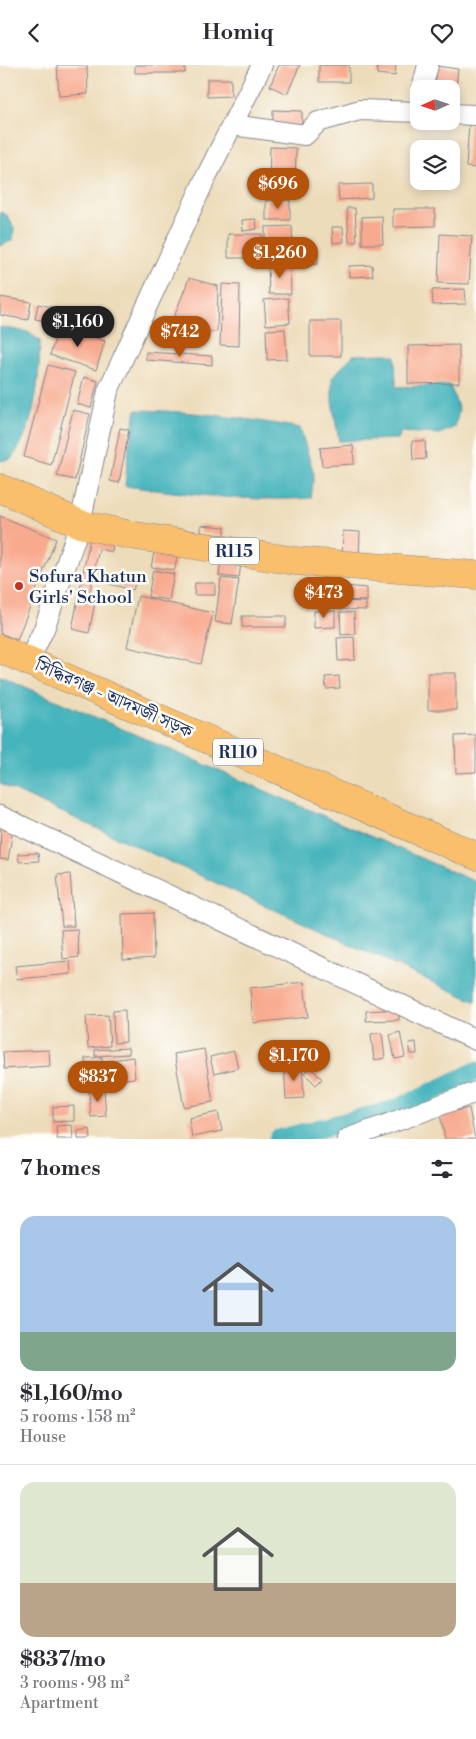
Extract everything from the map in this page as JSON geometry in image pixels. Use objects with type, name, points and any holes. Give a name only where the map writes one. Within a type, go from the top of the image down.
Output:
[{"type":"main road","name":"R115","points":[[0,488],[80,524],[130,535],[295,561],[476,575]]},
{"type":"main road","name":"সিদ্ধিরগঞ্জ - আদমজী সড়ক","points":[[0,649],[476,856]]},
{"type":"street","points":[[29,660],[44,629],[80,524],[108,391],[262,65]]},
{"type":"street","points":[[424,80],[428,65]]},
{"type":"street","points":[[232,125],[305,135],[318,122],[360,110],[410,107]]},
{"type":"street","points":[[460,114],[476,115]]},
{"type":"street","points":[[0,816],[476,1040]]},
{"type":"street","points":[[347,1139],[476,1095]]},
{"type":"water","points":[[0,212],[7,215],[14,228],[13,240],[0,246]]},
{"type":"water","points":[[0,327],[28,332],[40,341],[37,387],[26,433],[11,459],[0,461]]},
{"type":"water","points":[[386,354],[395,356],[396,387],[450,385],[459,410],[455,427],[439,434],[400,432],[399,439],[339,441],[332,402],[332,378],[353,355]]},
{"type":"water","points":[[136,410],[218,416],[300,428],[314,474],[311,498],[241,498],[125,486],[128,453]]},
{"type":"water","points":[[0,676],[476,882],[476,1002],[0,784]]},
{"type":"building","points":[[57,65],[87,65],[88,94],[59,96]]},
{"type":"building","points":[[135,65],[185,65],[185,73],[135,73]]},
{"type":"building","points":[[279,65],[300,65],[287,94],[270,86]]},
{"type":"building","points":[[319,65],[349,65],[349,82],[319,82]]},
{"type":"building","points":[[378,65],[396,65],[395,76],[377,74]]},
{"type":"building","points":[[437,66],[458,69],[457,80],[436,80]]},
{"type":"building","points":[[207,79],[231,79],[231,96],[207,97]]},
{"type":"building","points":[[273,110],[302,111],[302,130],[273,130]]},
{"type":"building","points":[[469,124],[476,125],[476,168],[466,167]]},
{"type":"building","points":[[270,147],[296,148],[295,189],[269,188]]},
{"type":"building","points":[[372,184],[372,198],[339,200],[338,185]]},
{"type":"building","points":[[266,200],[290,200],[290,220],[266,220]]},
{"type":"building","points":[[347,208],[355,208],[357,242],[349,242]]},
{"type":"building","points":[[393,209],[435,209],[435,226],[393,227]]},
{"type":"building","points":[[382,216],[383,244],[362,244],[362,217]]},
{"type":"building","points":[[256,219],[257,229],[243,231],[242,220]]},
{"type":"building","points":[[292,226],[293,242],[265,243],[265,227]]},
{"type":"building","points":[[332,227],[343,227],[344,242],[333,243]]},
{"type":"building","points":[[228,234],[262,234],[262,258],[228,258]]},
{"type":"building","points":[[440,234],[472,236],[469,284],[438,283]]},
{"type":"building","points":[[318,252],[318,264],[298,266],[297,254]]},
{"type":"building","points":[[290,264],[291,294],[269,294],[268,265]]},
{"type":"building","points":[[372,265],[373,276],[349,277],[349,266]]},
{"type":"building","points":[[189,278],[218,286],[217,332],[169,330]]},
{"type":"building","points":[[222,284],[240,285],[239,346],[220,345]]},
{"type":"building","points":[[465,289],[466,304],[433,305],[432,290]]},
{"type":"building","points":[[0,297],[31,302],[28,320],[0,315]]},
{"type":"building","points":[[288,298],[290,323],[266,325],[264,300]]},
{"type":"building","points":[[38,304],[70,311],[67,325],[35,319]]},
{"type":"building","points":[[75,310],[111,316],[108,331],[72,325]]},
{"type":"building","points":[[310,321],[341,321],[341,356],[310,356]]},
{"type":"building","points":[[59,326],[105,341],[96,370],[50,355]]},
{"type":"building","points":[[285,329],[287,359],[267,360],[266,330]]},
{"type":"building","points":[[459,345],[459,383],[408,384],[408,346]]},
{"type":"building","points":[[146,352],[212,356],[212,365],[146,360]]},
{"type":"building","points":[[48,365],[75,372],[51,465],[24,457]]},
{"type":"building","points":[[84,377],[98,381],[91,408],[77,404]]},
{"type":"building","points":[[73,410],[90,414],[75,480],[57,476]]},
{"type":"building","points":[[120,428],[129,430],[119,483],[110,481]]},
{"type":"building","points":[[412,441],[425,441],[426,459],[413,460]]},
{"type":"building","points":[[353,445],[354,464],[322,466],[320,448]]},
{"type":"building","name":"Sofura Khatun Girls' School","points":[[0,516],[56,539],[17,640],[0,633]]},
{"type":"building","points":[[201,525],[225,527],[224,535],[201,533]]},
{"type":"building","points":[[343,531],[360,532],[359,562],[342,562]]},
{"type":"building","points":[[91,533],[114,538],[112,552],[99,549],[88,601],[95,602],[89,633],[72,629]]},
{"type":"building","points":[[156,543],[178,547],[175,570],[151,567]]},
{"type":"building","points":[[222,552],[242,554],[239,578],[219,576]]},
{"type":"building","points":[[153,570],[174,574],[169,600],[148,597]]},
{"type":"building","points":[[108,573],[136,581],[133,590],[105,583]]},
{"type":"building","points":[[323,576],[337,578],[334,605],[320,603]]},
{"type":"building","points":[[221,578],[239,580],[232,624],[215,622]]},
{"type":"building","points":[[195,583],[215,583],[215,595],[194,595]]},
{"type":"building","points":[[342,586],[367,588],[367,601],[341,600]]},
{"type":"building","points":[[138,596],[213,613],[201,664],[127,647]]},
{"type":"building","points":[[341,601],[366,602],[366,610],[340,609]]},
{"type":"building","points":[[314,611],[335,611],[335,627],[314,628]]},
{"type":"building","points":[[340,612],[354,612],[355,634],[341,635]]},
{"type":"building","points":[[242,616],[286,616],[286,627],[242,627]]},
{"type":"building","points":[[354,637],[355,660],[338,661],[337,638]]},
{"type":"building","points":[[428,673],[456,673],[456,710],[428,710]]},
{"type":"building","points":[[339,676],[340,688],[326,689],[325,677]]},
{"type":"building","points":[[476,735],[476,772],[456,773],[455,736]]},
{"type":"building","points":[[1,820],[14,823],[8,860],[0,859]]},
{"type":"building","points":[[38,853],[39,861],[19,862],[18,854]]},
{"type":"building","points":[[70,874],[74,926],[62,926],[57,875]]},
{"type":"building","points":[[153,913],[154,958],[123,960],[122,914]]},
{"type":"building","points":[[77,929],[79,957],[63,959],[61,930]]},
{"type":"building","points":[[70,961],[71,974],[17,979],[15,966]]},
{"type":"building","points":[[304,982],[308,1017],[253,1023],[250,988]]},
{"type":"building","points":[[399,1009],[399,1020],[366,1021],[366,1011]]},
{"type":"building","points":[[125,1010],[126,1042],[114,1043],[113,1011]]},
{"type":"building","points":[[108,1015],[110,1046],[88,1048],[86,1016]]},
{"type":"building","points":[[400,1032],[405,1057],[395,1059],[390,1035]]},
{"type":"building","points":[[382,1033],[385,1058],[374,1060],[371,1034]]},
{"type":"building","points":[[416,1042],[417,1054],[411,1054],[409,1043]]},
{"type":"building","points":[[128,1048],[129,1054],[95,1056],[95,1050]]},
{"type":"building","points":[[204,1049],[213,1102],[184,1107],[174,1054]]},
{"type":"building","points":[[49,1050],[50,1066],[4,1069],[3,1052]]},
{"type":"building","points":[[234,1051],[238,1068],[214,1074],[210,1057]]},
{"type":"building","points":[[102,1057],[103,1085],[86,1086],[85,1058]]},
{"type":"building","points":[[133,1057],[135,1078],[109,1081],[106,1061]]},
{"type":"building","points":[[302,1064],[304,1098],[286,1099],[284,1065]]},
{"type":"building","points":[[310,1067],[322,1079],[316,1085],[304,1073]]},
{"type":"building","points":[[104,1089],[106,1116],[91,1117],[89,1090]]},
{"type":"building","points":[[74,1106],[74,1121],[53,1122],[53,1107]]},
{"type":"building","points":[[469,1108],[475,1139],[445,1139],[440,1114]]},
{"type":"building","points":[[218,1112],[222,1131],[192,1137],[189,1118]]},
{"type":"building","points":[[72,1125],[73,1139],[57,1139],[56,1126]]},
{"type":"building","points":[[90,1129],[91,1139],[78,1139],[78,1131]]},
{"type":"waterway","points":[[278,1139],[396,1109],[476,1071]]},
{"type":"place","name":"Sofura Khatun Girls' School","points":[[19,586]]}]
